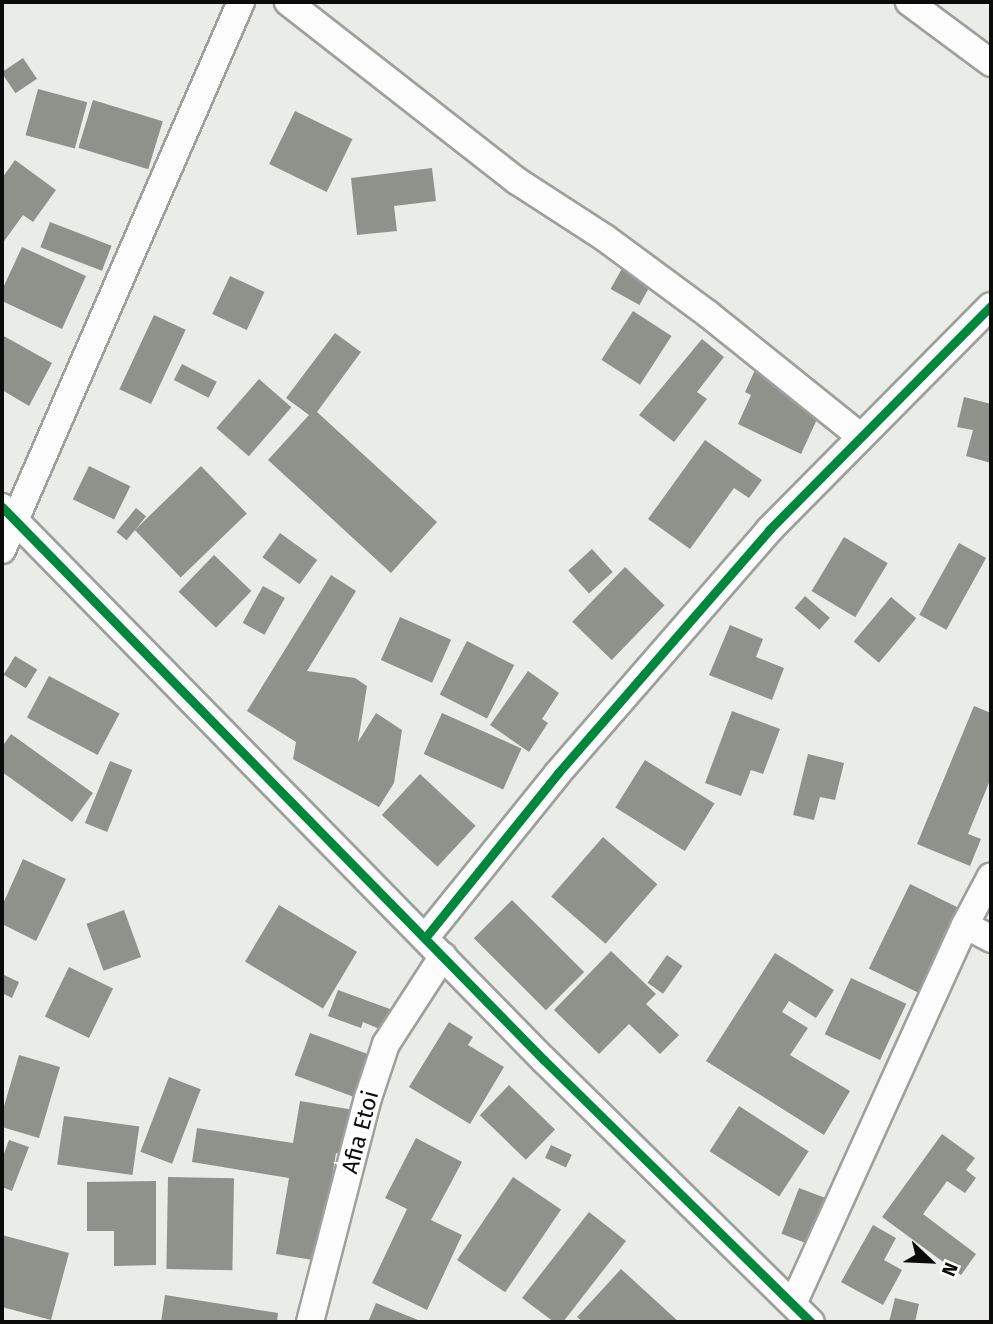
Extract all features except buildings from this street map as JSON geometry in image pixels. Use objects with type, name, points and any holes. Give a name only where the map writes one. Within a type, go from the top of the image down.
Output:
[{"type":"street","points":[[2,550],[9,513],[241,2]]},
{"type":"street","points":[[288,2],[517,181],[605,238],[708,314],[860,437]]},
{"type":"street","points":[[909,2],[991,63]]},
{"type":"street","name":"Afia Etoi","points":[[310,1322],[368,1098],[386,1044],[434,947],[558,773],[769,530],[991,306]]},
{"type":"street","points":[[9,513],[434,947],[811,1322]]},
{"type":"street","points":[[793,1304],[965,925],[991,876]]},
{"type":"street","points":[[965,925],[991,939]]},
{"type":"cycle path","points":[[425,938],[558,773],[769,530],[991,306]]},
{"type":"cycle path","points":[[2,507],[544,1060],[811,1322]]}]
